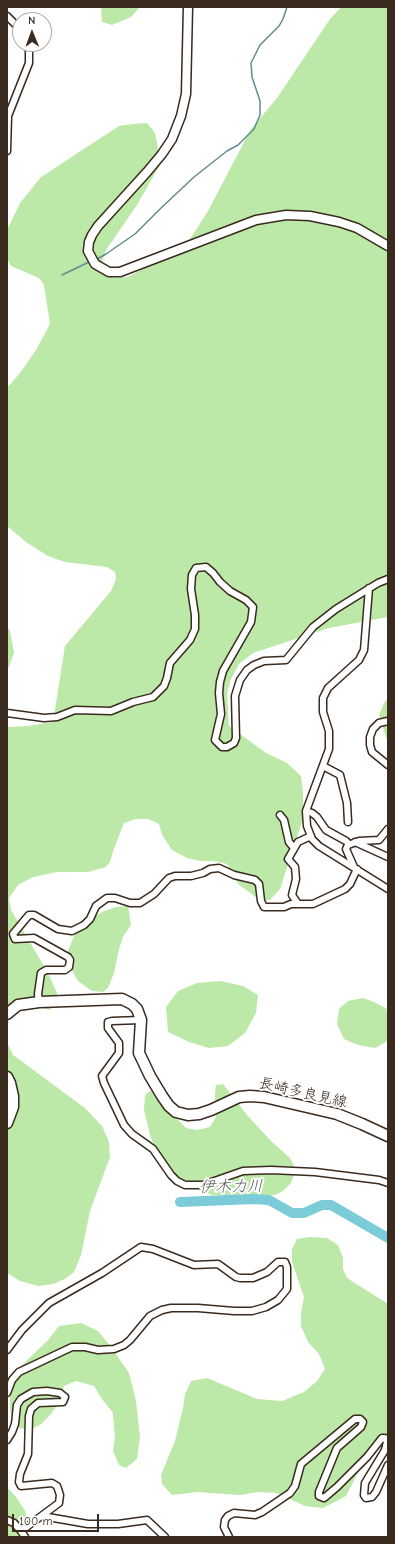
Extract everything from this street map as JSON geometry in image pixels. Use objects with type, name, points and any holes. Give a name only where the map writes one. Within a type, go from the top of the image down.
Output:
[{"type":"main road","points":[[7,1014],[18,1005],[39,1002],[122,998],[137,1009],[141,1020]]},
{"type":"main road","name":"長崎多良見線","points":[[141,1020],[139,1054],[162,1096],[169,1106],[176,1112],[188,1115],[199,1114],[239,1097],[264,1097],[352,1119],[388,1136]]},
{"type":"main road","points":[[7,1077],[13,1096],[12,1107],[7,1123]]},
{"type":"street","points":[[188,7],[186,94],[181,116],[172,139],[162,154],[92,235],[89,242],[88,251],[95,264],[109,272],[120,272],[256,220],[286,215],[310,216],[339,222],[357,228],[388,246]]},
{"type":"street","points":[[7,151],[8,116],[29,63],[29,52]]},
{"type":"street","points":[[7,713],[44,718],[57,717],[75,710],[111,711],[133,702],[153,697],[164,686],[168,678],[170,663],[190,640],[195,629],[195,615],[191,589],[192,575],[196,568],[206,567],[230,591],[246,600],[253,607],[252,622],[223,672],[220,682],[219,693],[221,714],[215,740],[222,747],[227,747],[234,743],[236,738],[235,696],[240,680],[247,670],[264,661],[286,660],[313,627],[336,609],[369,588],[388,579]]},
{"type":"street","points":[[369,588],[364,650],[359,660],[328,688],[323,698],[323,712],[329,731],[329,749],[306,811],[306,826],[311,836],[319,846],[388,889]]},
{"type":"street","points":[[388,721],[379,723],[373,729],[370,737],[370,745],[372,752],[388,765]]},
{"type":"street","points":[[323,766],[340,775],[347,803],[348,822]]},
{"type":"street","points":[[306,811],[317,817],[326,830],[346,841],[388,857]]},
{"type":"street","points":[[280,815],[284,820],[289,842],[294,848]]},
{"type":"street","points":[[39,1002],[38,994],[41,973],[46,970],[65,970],[70,967],[70,960],[68,957],[34,938],[15,939],[13,934],[29,915],[34,915],[58,929],[72,931],[84,925],[90,919],[96,906],[107,898],[115,898],[130,903],[140,902],[154,894],[169,878],[203,873],[210,869],[219,868],[234,875],[256,880],[259,884],[261,902],[264,907],[284,907],[291,904],[313,904],[345,889],[350,884],[356,868],[346,849],[352,843],[379,840],[388,829]]},
{"type":"street","points":[[298,904],[292,895],[296,879],[295,867],[288,859],[298,842],[311,836]]},
{"type":"street","points":[[141,1020],[112,1020],[108,1022],[108,1028],[119,1043],[119,1053],[102,1076],[104,1084],[124,1125],[132,1134],[153,1149],[171,1176],[177,1181],[185,1185],[203,1185],[243,1171],[271,1170],[315,1172],[379,1180],[388,1183]]},
{"type":"street","points":[[7,1350],[22,1330],[49,1303],[102,1273],[141,1248],[153,1249],[194,1265],[218,1264],[236,1277],[240,1278],[253,1278],[267,1272],[278,1262],[285,1262],[287,1267],[288,1282],[284,1294],[278,1300],[266,1307],[252,1311],[191,1308],[171,1308],[162,1310],[150,1316],[124,1345],[114,1349],[98,1350],[85,1347],[72,1347],[19,1372],[12,1380],[7,1393]]},
{"type":"street","points":[[7,1440],[15,1424],[17,1405],[21,1399],[33,1392],[47,1390],[65,1397],[62,1402],[38,1403],[34,1405],[29,1416],[28,1454],[20,1474],[21,1486],[52,1483],[57,1486],[60,1495],[59,1504],[22,1531]]},
{"type":"street","points":[[229,1537],[224,1526],[225,1520],[228,1516],[234,1513],[255,1515],[290,1493],[295,1486],[301,1464],[355,1419],[360,1419],[363,1422],[361,1427],[337,1448],[319,1492],[319,1496],[324,1498],[337,1487],[382,1438],[385,1438],[387,1442],[385,1450],[365,1483],[364,1495],[366,1498],[372,1497],[376,1492],[388,1465]]},
{"type":"street","points":[[42,1516],[88,1524],[118,1524],[147,1520],[165,1537]]},
{"type":"street","points":[[7,1520],[14,1523],[22,1531],[25,1537]]},
{"type":"green space","points":[[101,7],[140,7],[131,17],[112,25],[102,22]]},
{"type":"green space","points":[[341,7],[388,7],[388,617],[329,628],[253,653],[239,664],[231,679],[227,693],[229,726],[266,753],[287,763],[301,776],[303,792],[303,819],[280,889],[270,900],[261,901],[238,884],[227,864],[187,858],[172,850],[162,835],[159,824],[148,819],[136,819],[124,823],[110,862],[106,867],[88,872],[57,872],[33,877],[18,885],[9,898],[11,910],[48,973],[57,993],[56,1005],[49,1010],[32,1005],[7,1013],[7,727],[28,726],[53,722],[65,646],[111,591],[116,579],[115,572],[107,567],[65,562],[48,556],[26,542],[7,526],[7,388],[20,373],[36,350],[50,324],[44,285],[39,278],[11,266],[7,259],[7,230],[20,203],[41,177],[119,126],[147,123],[155,133],[161,163],[137,205],[106,250],[101,266],[106,274],[113,278],[127,277],[170,256],[190,239],[208,211],[251,129],[277,98],[330,19]]},
{"type":"green space","points":[[7,626],[10,631],[14,653],[7,672]]},
{"type":"green space","points":[[388,699],[388,744],[379,715],[385,701]]},
{"type":"green space","points":[[128,906],[131,925],[123,937],[114,973],[108,988],[103,992],[92,991],[78,981],[70,967],[68,951],[76,931],[87,921],[104,911],[116,907]]},
{"type":"green space","points":[[220,981],[243,986],[258,995],[256,1013],[245,1033],[228,1046],[209,1048],[189,1042],[168,1032],[166,1007],[178,991],[197,983]]},
{"type":"green space","points":[[363,998],[386,1008],[388,1015],[388,1037],[386,1042],[375,1048],[358,1045],[344,1039],[337,1024],[339,1009],[348,1001]]},
{"type":"green space","points":[[7,1042],[13,1055],[85,1108],[102,1126],[109,1142],[110,1157],[90,1211],[81,1255],[74,1272],[65,1279],[53,1284],[38,1286],[20,1281],[7,1273]]},
{"type":"green space","points":[[223,1084],[247,1115],[272,1142],[290,1158],[296,1170],[291,1183],[283,1191],[275,1195],[244,1197],[212,1195],[178,1181],[156,1151],[150,1135],[144,1110],[145,1095],[150,1091],[158,1093],[168,1110],[186,1128],[197,1130],[210,1127],[216,1117],[216,1085]]},
{"type":"green space","points":[[309,1237],[327,1238],[338,1245],[343,1258],[343,1269],[347,1278],[388,1304],[388,1447],[382,1447],[366,1457],[346,1496],[323,1508],[305,1506],[277,1493],[258,1492],[240,1495],[198,1492],[172,1495],[162,1484],[161,1475],[175,1441],[185,1394],[191,1381],[207,1378],[257,1399],[282,1401],[304,1392],[317,1381],[325,1369],[319,1354],[308,1342],[301,1326],[301,1313],[304,1297],[292,1262],[292,1249],[297,1239]]},
{"type":"green space","points":[[81,1323],[98,1331],[129,1373],[136,1401],[140,1437],[137,1459],[126,1468],[119,1465],[113,1451],[115,1438],[113,1413],[94,1386],[76,1381],[64,1386],[60,1401],[51,1414],[41,1424],[30,1430],[19,1428],[10,1411],[10,1392],[16,1371],[48,1340],[59,1326]]},
{"type":"green space","points":[[7,1487],[25,1511],[29,1526],[25,1537],[7,1537]]},
{"type":"waterway","points":[[97,259],[135,234],[194,177],[227,151],[238,145],[254,129],[260,115],[260,101],[252,77],[251,63],[260,45],[279,26],[287,7]]},
{"type":"waterway","points":[[62,275],[91,261]]},
{"type":"waterway","name":"伊木力川","points":[[180,1202],[254,1199],[269,1200],[292,1213],[304,1213],[322,1205],[331,1205],[388,1238]]}]
